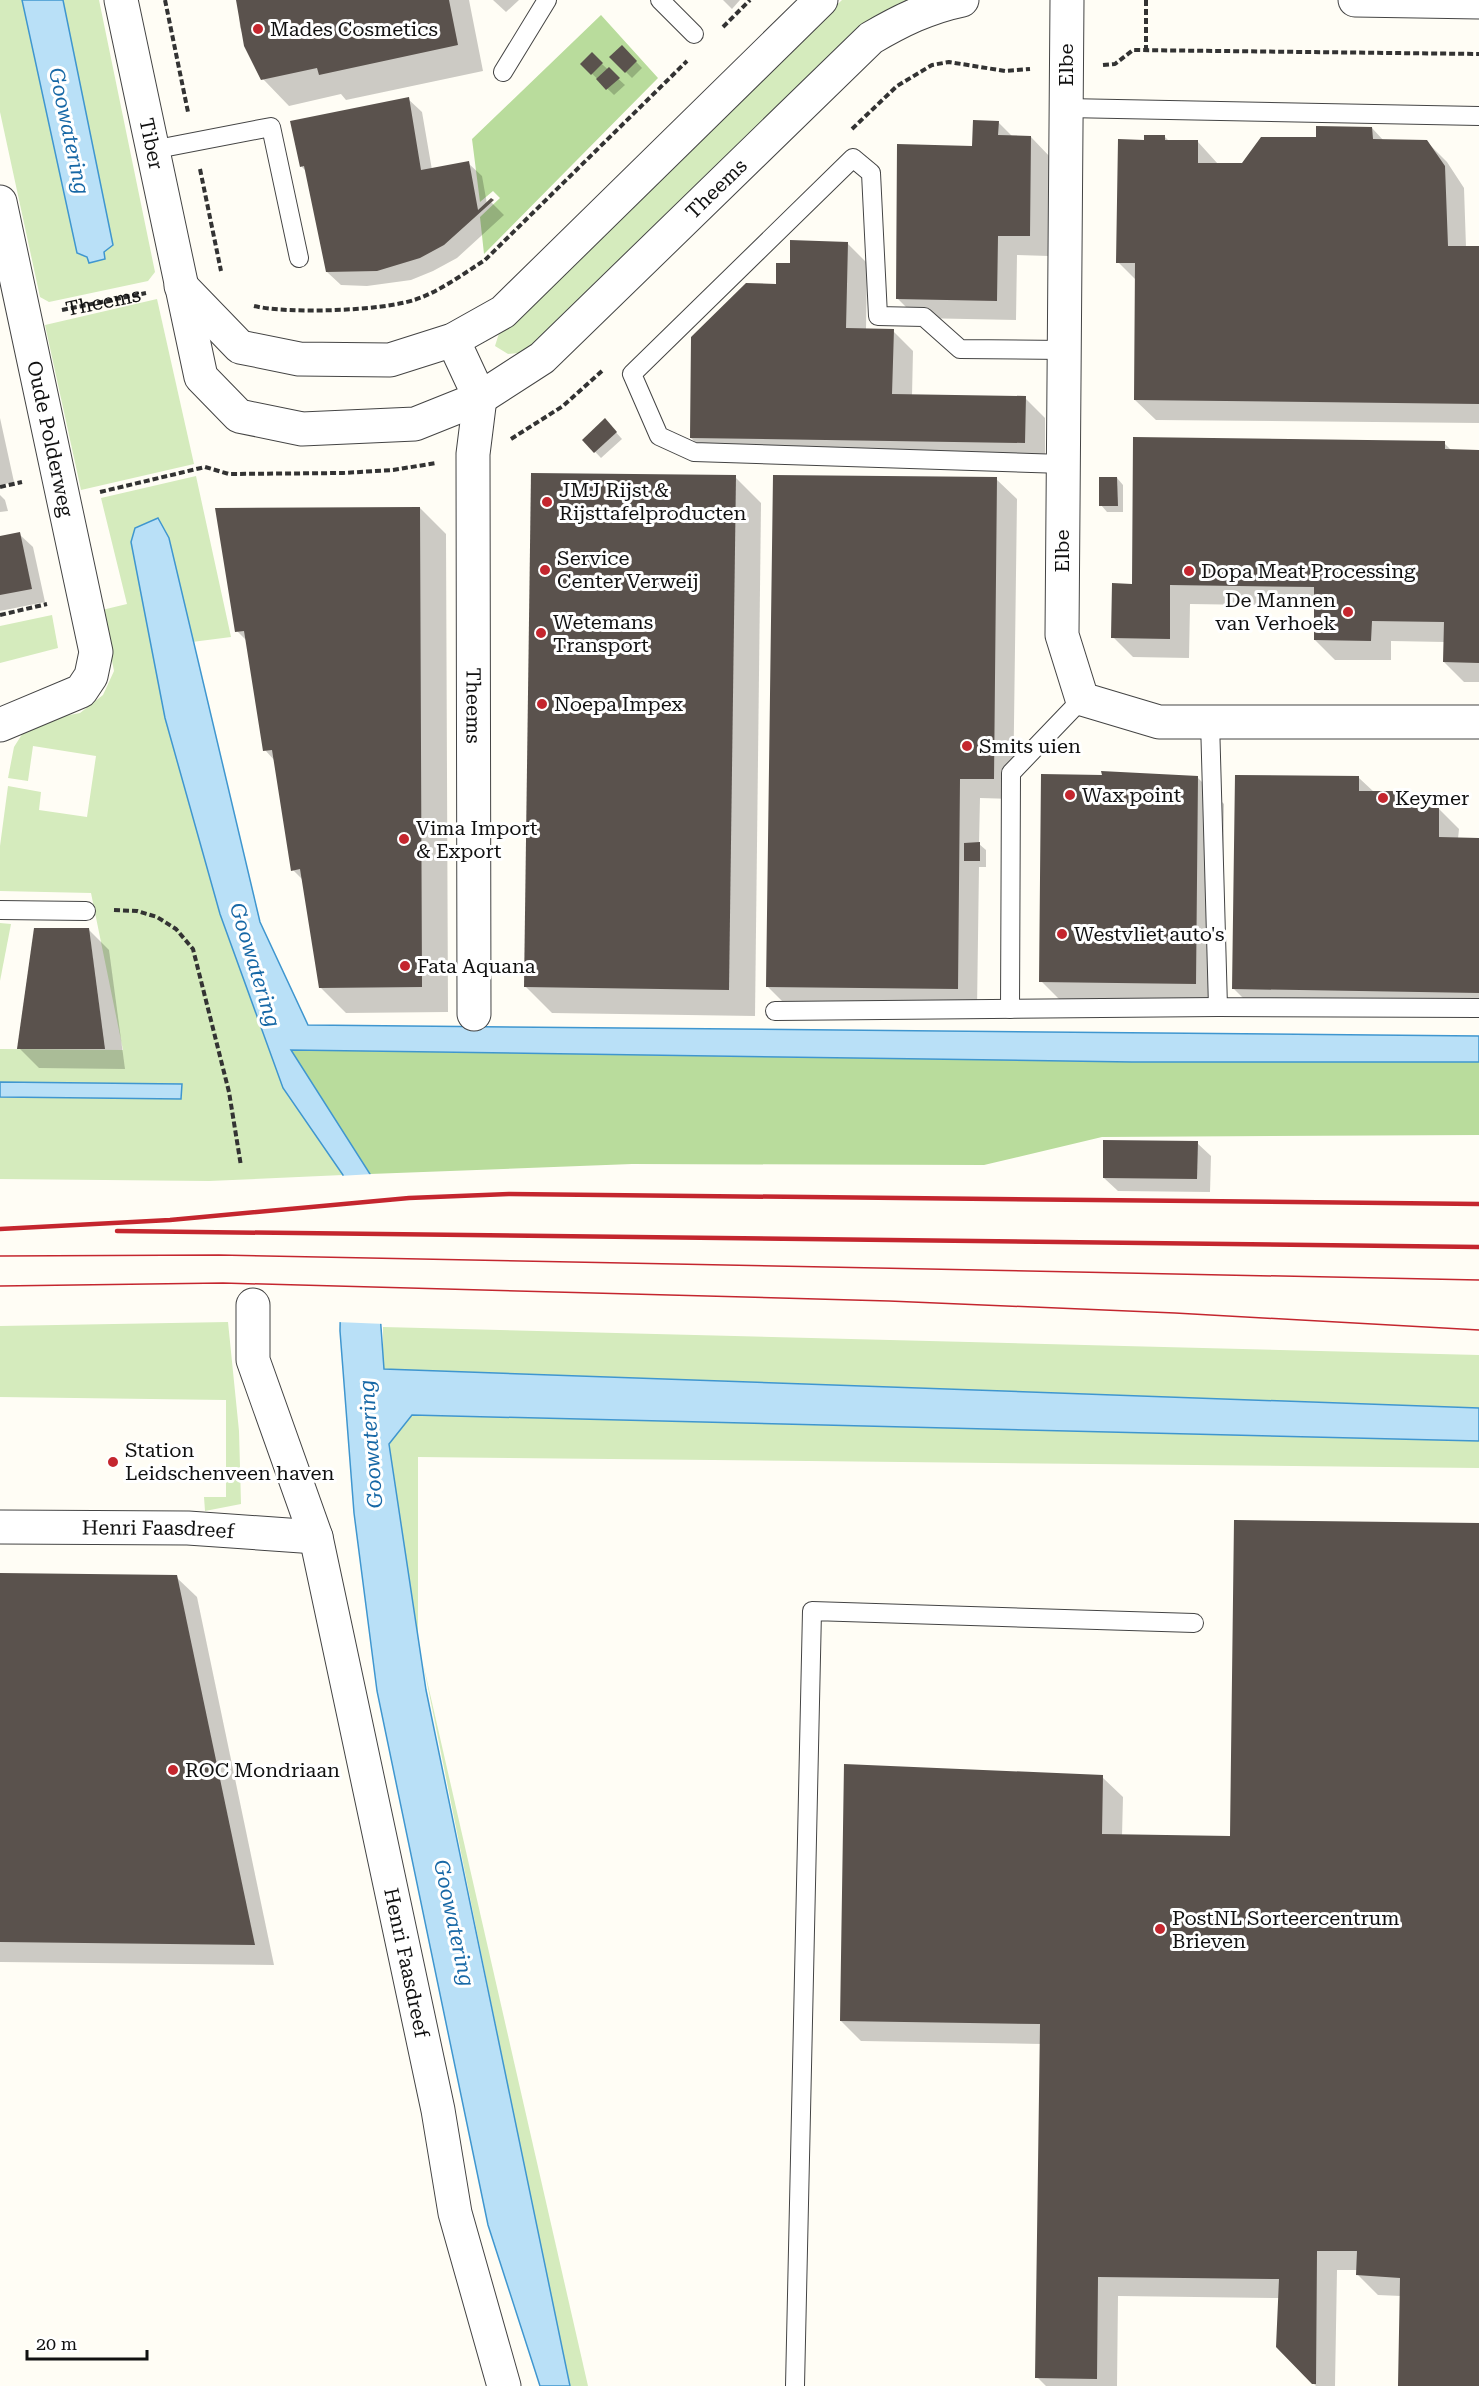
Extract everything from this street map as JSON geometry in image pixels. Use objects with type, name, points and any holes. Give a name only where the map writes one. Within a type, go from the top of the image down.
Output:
[{"type":"street","name":"Tiber","points":[[121,0],[180,286]]},
{"type":"street","points":[[180,286],[240,347],[299,359],[390,360],[453,340],[503,312],[821,0]]},
{"type":"street","name":"Theems","points":[[180,286],[201,377],[239,416],[302,429],[415,424],[480,398],[542,358],[871,38],[902,20],[936,5],[962,0]]},
{"type":"street","name":"Elbe","points":[[1067,0],[1062,635],[1083,699]]},
{"type":"street","points":[[1355,0],[1479,2]]},
{"type":"street","name":"Oude Polderweg","points":[[0,202],[96,652],[91,676],[81,691],[0,725]]},
{"type":"street","points":[[453,340],[480,398]]},
{"type":"street","name":"Theems","points":[[474,1014],[473,454],[480,398]]},
{"type":"street","points":[[1083,699],[1159,722],[1479,722]]},
{"type":"street","name":"Henri Faasdreef","points":[[253,1305],[253,1360],[316,1538],[438,2110],[454,2213],[504,2386]]},
{"type":"street","name":"Henri Faasdreef","points":[[0,1527],[188,1528],[316,1538]]},
{"type":"lane","points":[[503,72],[547,0]]},
{"type":"lane","points":[[660,0],[694,34]]},
{"type":"lane","points":[[1066,108],[1479,116]]},
{"type":"lane","points":[[152,150],[271,127],[299,258]]},
{"type":"lane","points":[[1063,464],[693,452],[659,436],[632,374],[853,158],[871,173],[878,316],[924,317],[960,349],[1064,350]]},
{"type":"lane","points":[[1010,1009],[1011,773],[1083,699]]},
{"type":"lane","points":[[1210,721],[1218,1006]]},
{"type":"lane","points":[[0,910],[86,911]]},
{"type":"lane","points":[[775,1011],[1218,1006],[1479,1008]]},
{"type":"lane","points":[[795,2386],[812,1611],[1194,1623]]},
{"type":"path","points":[[165,0],[222,275]]},
{"type":"path","points":[[716,33],[750,0]]},
{"type":"path","points":[[1146,0],[1146,51]]},
{"type":"path","points":[[252,306],[363,309],[414,300],[451,282],[485,260],[690,59]]},
{"type":"path","name":"Theems","points":[[26,317],[180,286]]},
{"type":"path","points":[[86,911],[137,911],[157,916],[176,929],[193,949],[229,1092],[241,1166]]},
{"type":"green space","points":[[0,0],[22,0],[77,253],[88,257],[89,262],[113,245],[63,0],[99,0],[155,272],[148,281],[49,302],[40,297],[0,112]]},
{"type":"green space","points":[[842,0],[917,0],[529,352],[508,354],[495,346],[501,327]]},
{"type":"green space","points":[[601,15],[658,78],[484,254],[480,217],[500,198],[493,191],[480,202],[472,139]]},
{"type":"green space","points":[[157,299],[194,464],[81,490],[45,325]]},
{"type":"green space","points":[[196,476],[231,637],[192,642],[169,538],[131,542],[165,718],[220,914],[283,1088],[343,1175],[209,1181],[0,1179],[0,1097],[181,1099],[182,1084],[0,1082],[0,1049],[123,1050],[91,893],[0,891],[0,846],[8,786],[41,792],[39,810],[87,817],[96,756],[33,746],[28,781],[8,778],[14,747],[26,728],[39,721],[80,713],[103,695],[114,671],[102,610],[127,604],[101,498]]},
{"type":"green space","points":[[52,615],[58,648],[0,663],[0,626]]},
{"type":"green space","points":[[0,923],[11,924],[0,981]]},
{"type":"green space","points":[[291,1050],[1132,1062],[1479,1062],[1479,1135],[1102,1137],[984,1165],[632,1164],[370,1174]]},
{"type":"green space","points":[[228,1322],[239,1431],[241,1504],[205,1511],[204,1497],[226,1497],[226,1400],[0,1397],[0,1326]]},
{"type":"green space","points":[[383,1327],[1479,1355],[1479,1408],[383,1369]]},
{"type":"green space","points":[[412,1415],[1479,1441],[1479,1468],[418,1457],[418,1637],[389,1444]]},
{"type":"green space","points":[[423,1663],[588,2386],[570,2386],[561,2351]]},
{"type":"water","name":"Goowatering","points":[[22,0],[63,0],[113,245],[104,252],[105,259],[89,263],[87,257],[77,253]]},
{"type":"water","name":"Goowatering","points":[[158,518],[169,538],[260,922],[308,1025],[1479,1036],[1479,1062],[1132,1062],[291,1050],[370,1174],[384,1369],[1479,1408],[1479,1441],[412,1415],[389,1444],[426,1690],[570,2386],[540,2386],[488,2225],[377,1691],[354,1513],[340,1331],[343,1175],[283,1088],[220,914],[165,718],[131,542],[135,528]]},
{"type":"water","points":[[0,1082],[182,1084],[181,1099],[0,1097]]},
{"type":"pier","points":[[373,1174],[385,1324],[337,1322],[339,1176]]},
{"type":"building","points":[[236,0],[449,0],[458,45],[319,75],[317,68],[261,80],[244,46]]},
{"type":"building","points":[[622,45],[637,61],[625,73],[609,57]]},
{"type":"building","points":[[592,52],[603,63],[591,75],[580,64]]},
{"type":"building","points":[[609,67],[620,78],[606,90],[596,79]]},
{"type":"building","points":[[409,97],[421,170],[469,161],[478,210],[491,198],[494,200],[444,245],[420,258],[377,271],[326,272],[304,166],[300,167],[290,121]]},
{"type":"building","points":[[973,120],[999,121],[998,135],[1031,136],[1030,236],[998,236],[997,301],[896,299],[897,144],[972,146]]},
{"type":"building","points":[[1316,126],[1372,127],[1373,139],[1427,140],[1445,166],[1448,246],[1479,246],[1479,404],[1134,400],[1135,263],[1116,263],[1118,139],[1144,140],[1144,135],[1165,135],[1165,140],[1198,140],[1198,163],[1242,163],[1261,137],[1316,137]]},
{"type":"building","points":[[790,240],[848,242],[846,328],[894,329],[892,394],[1026,396],[1025,443],[690,438],[691,337],[746,283],[776,284],[776,263],[790,263]]},
{"type":"building","points":[[605,418],[617,432],[594,453],[582,440]]},
{"type":"building","points":[[1133,437],[1445,441],[1445,449],[1479,450],[1479,663],[1443,662],[1444,622],[1372,621],[1371,641],[1314,640],[1314,587],[1170,585],[1170,639],[1111,638],[1112,583],[1132,584]]},
{"type":"building","points":[[531,473],[736,475],[729,990],[524,987]]},
{"type":"building","points":[[773,475],[997,477],[994,779],[960,779],[958,989],[766,987]]},
{"type":"building","points":[[1099,477],[1117,477],[1118,506],[1099,506]]},
{"type":"building","points":[[420,507],[422,987],[319,988],[300,869],[291,871],[272,750],[263,751],[244,631],[235,632],[215,508]]},
{"type":"building","points":[[20,532],[32,589],[0,595],[0,536]]},
{"type":"building","points":[[1101,771],[1198,776],[1196,984],[1039,982],[1041,774],[1102,775]]},
{"type":"building","points":[[1235,775],[1359,776],[1359,791],[1401,791],[1401,806],[1439,807],[1439,837],[1479,838],[1479,993],[1232,989]]},
{"type":"building","points":[[980,842],[980,861],[964,861],[964,843]]},
{"type":"building","points":[[34,928],[89,928],[105,1049],[17,1049]]},
{"type":"building","points":[[1103,1140],[1198,1141],[1197,1179],[1103,1178]]},
{"type":"building","name":"PostNL Sorteercentrum Brieven","points":[[1234,1520],[1479,1523],[1479,2386],[1398,2386],[1400,2278],[1356,2275],[1357,2251],[1317,2251],[1316,2384],[1312,2384],[1276,2347],[1279,2279],[1098,2277],[1097,2379],[1035,2378],[1040,2024],[840,2021],[844,1764],[1103,1775],[1102,1834],[1230,1836]]},
{"type":"building","points":[[0,1573],[177,1575],[255,1945],[0,1942]]},
{"type":"tram line","points":[[0,1256],[219,1255],[1479,1280]]},
{"type":"tram line","points":[[0,1286],[223,1283],[889,1301],[1175,1313],[1479,1330]]},
{"type":"railway","points":[[0,1229],[170,1220],[409,1198],[509,1194],[1479,1204]]},
{"type":"railway","points":[[117,1231],[1479,1247]]},
{"type":"place","name":"Mades Cosmetics","points":[[258,29]]},
{"type":"place","name":"JMJ Rijst & Rijsttafelproducten","points":[[547,502]]},
{"type":"place","name":"Service Center Verweij","points":[[545,570]]},
{"type":"place","name":"Dopa Meat Processing","points":[[1189,571]]},
{"type":"place","name":"De Mannen van Verhoek","points":[[1348,612]]},
{"type":"place","name":"Wetemans Transport","points":[[541,633]]},
{"type":"place","name":"Noepa Impex","points":[[542,704]]},
{"type":"place","name":"Smits uien","points":[[967,746]]},
{"type":"place","name":"Wax point","points":[[1070,795]]},
{"type":"place","name":"Keymer","points":[[1383,798]]},
{"type":"place","name":"Vima Import & Export","points":[[404,839]]},
{"type":"place","name":"Westvliet auto's","points":[[1062,934]]},
{"type":"place","name":"Fata Aquana","points":[[405,966]]},
{"type":"place","name":"Station Leidschenveen haven","points":[[113,1462]]},
{"type":"place","name":"ROC Mondriaan","points":[[173,1770]]},
{"type":"place","name":"PostNL Sorteercentrum Brieven","points":[[1160,1929]]}]
